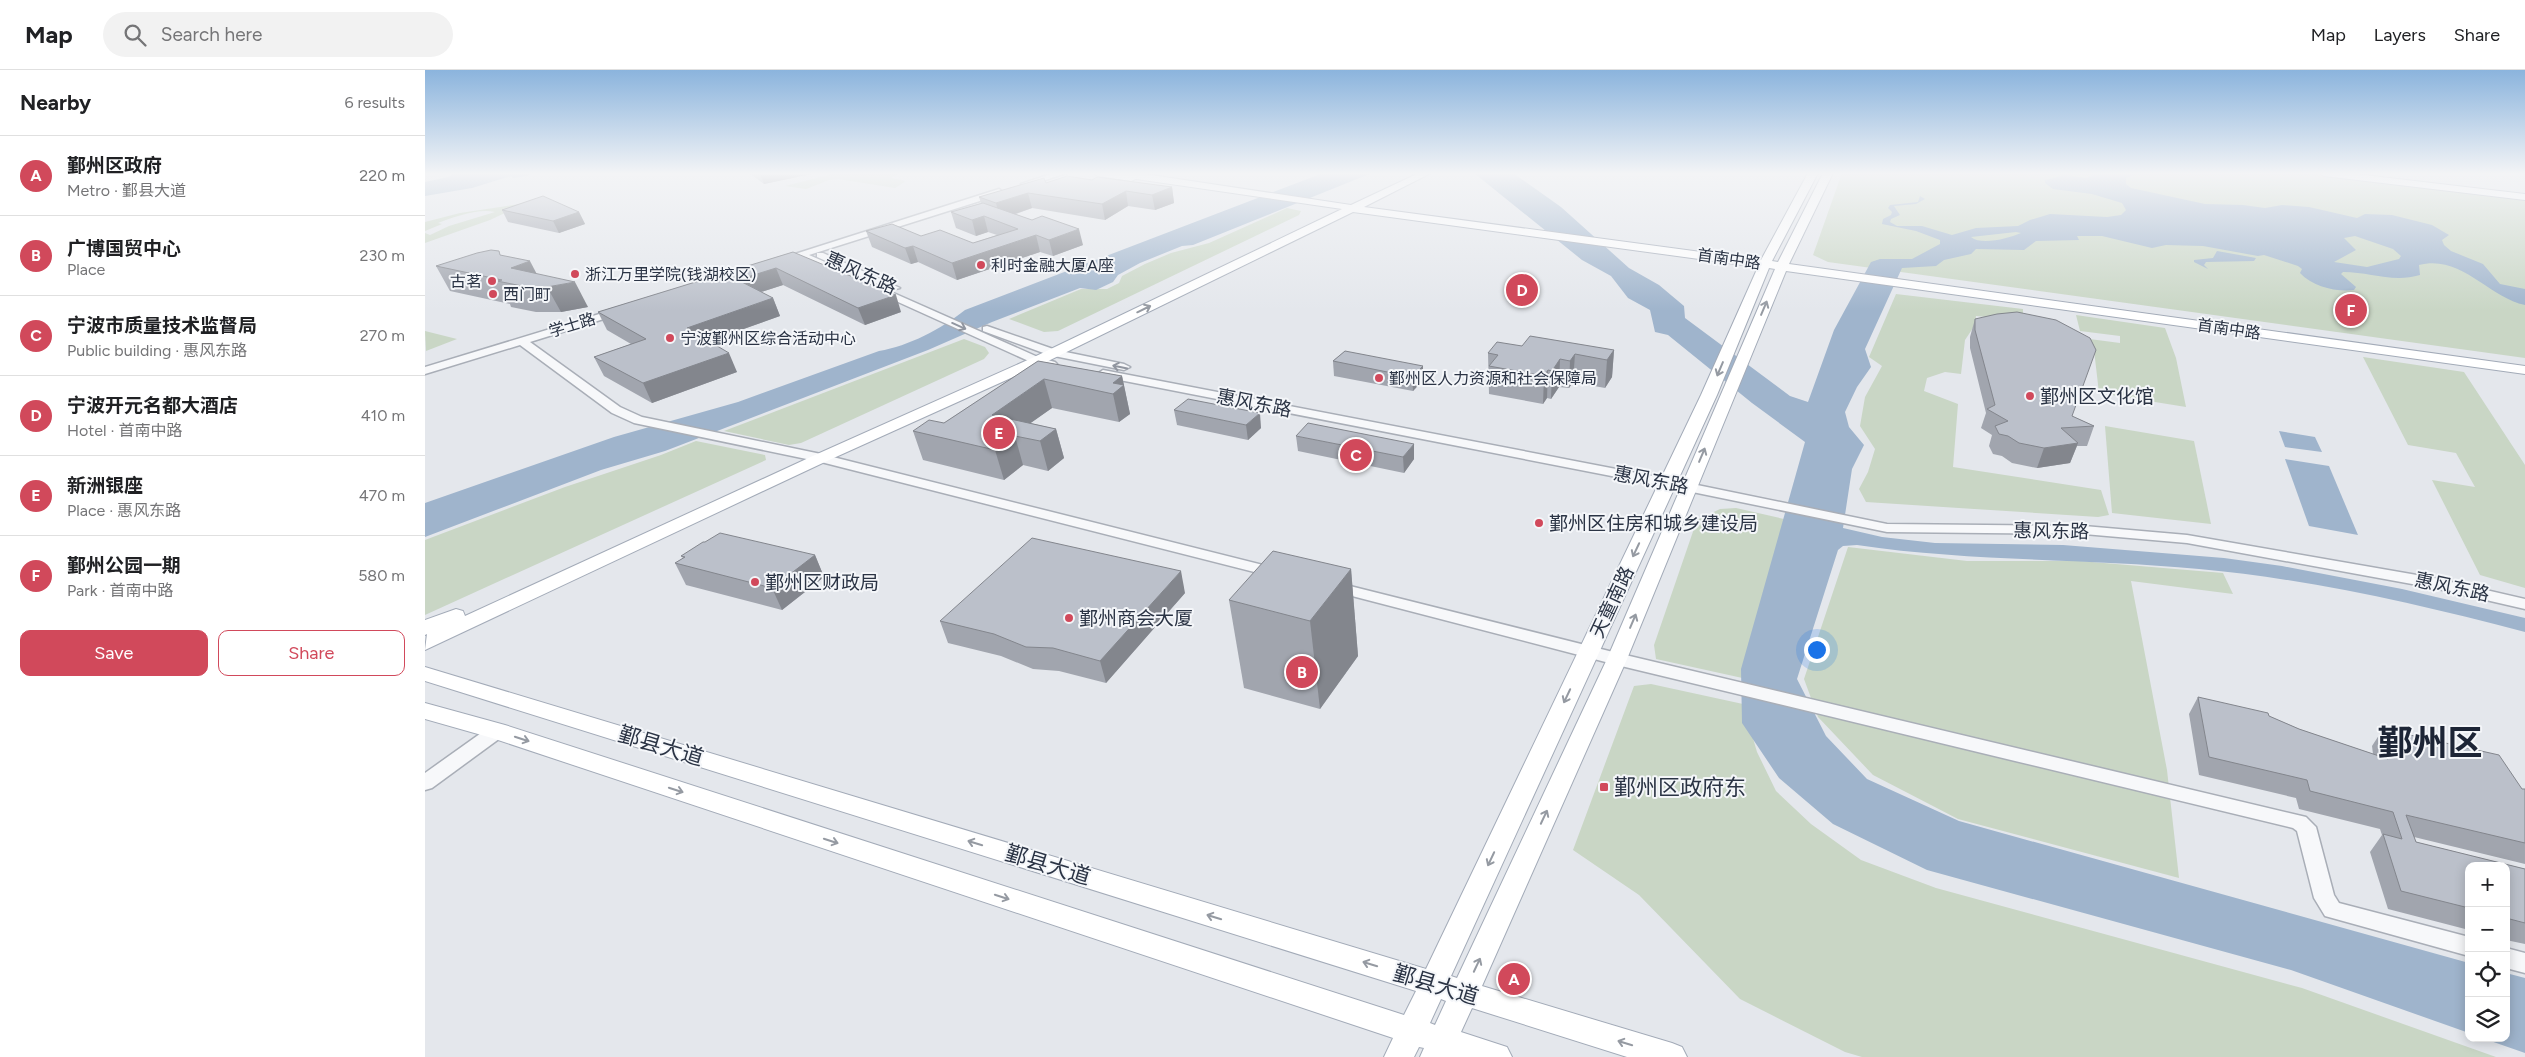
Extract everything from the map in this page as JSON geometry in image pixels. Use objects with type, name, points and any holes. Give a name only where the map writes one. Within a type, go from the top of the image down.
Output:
[{"type":"main road","points":[[425,643],[1033,354],[1303,219]]},
{"type":"main road","points":[[1033,354],[1053,353],[1331,219]]},
{"type":"main road","points":[[1433,219],[1605,242]]},
{"type":"main road","name":"天童南路","points":[[1411,1031],[1588,652],[1680,482],[1709,395],[1765,264],[1789,219]]},
{"type":"main road","points":[[1439,1049],[1617,659],[1680,482],[1734,380],[1782,266],[1805,219]]},
{"type":"main road","name":"首南中路","points":[[1605,242],[2525,370]]},
{"type":"main road","points":[[425,628],[815,456]]},
{"type":"main road","name":"鄞县大道","points":[[425,674],[1672,1057]]},
{"type":"main road","name":"鄞县大道","points":[[425,711],[497,731],[1411,1031],[1439,1049],[1497,1057]]},
{"type":"main road","points":[[1399,1057],[1411,1031]]},
{"type":"street","points":[[801,254],[914,219]]},
{"type":"street","name":"惠风东路","points":[[801,254],[953,313],[991,330],[1033,354]]},
{"type":"street","name":"惠风东路","points":[[801,254],[978,335],[1033,354],[1680,482]]},
{"type":"street","name":"学士路","points":[[425,371],[633,306]]},
{"type":"street","points":[[521,341],[616,410],[638,420],[815,456],[1291,576]]},
{"type":"street","name":"惠风东路","points":[[1053,353],[1852,518],[1887,528],[2083,530],[2187,539],[2434,583],[2525,604]]},
{"type":"street","name":"惠风东路","points":[[1852,518],[1899,524],[1939,521],[2055,521],[2179,530],[2439,576],[2525,597]]},
{"type":"street","points":[[1320,584],[1588,652],[2299,822],[2305,827],[2324,898],[2332,910],[2465,946]]},
{"type":"street","points":[[425,783],[497,731]]},
{"type":"street","points":[[2510,959],[2525,963]]},
{"type":"green space","points":[[448,219],[438,223],[442,224],[425,231],[425,222]]},
{"type":"green space","points":[[472,219],[492,219],[425,243],[425,233],[430,235],[449,226]]},
{"type":"green space","points":[[1262,219],[1291,219],[1058,331],[1044,332],[1009,319],[1081,289],[1107,289],[1119,283],[1122,276],[1145,264],[1171,253],[1209,243]]},
{"type":"green space","points":[[1826,219],[2525,219],[2525,358],[1828,262],[1813,255]]},
{"type":"green space","points":[[1896,294],[2023,309],[2023,318],[2018,320],[1976,316],[1975,325],[1965,340],[1961,374],[1945,372],[1927,378],[1924,391],[1958,404],[1953,467],[2101,490],[2109,515],[2098,517],[1866,502],[1859,489],[1868,472],[1875,449],[1860,426],[1865,397],[1882,366],[1869,357]]},
{"type":"green space","points":[[2076,315],[2165,328],[2176,358],[2186,407],[2099,393],[2094,350],[2082,338],[2120,343],[2120,336],[2080,331]]},
{"type":"green space","points":[[425,331],[457,339],[426,351]]},
{"type":"green space","points":[[964,339],[985,347],[989,353],[984,359],[801,443],[789,445],[724,431]]},
{"type":"green space","points":[[2363,357],[2464,372],[2525,465],[2525,588],[2480,575],[2432,480],[2475,487],[2456,453],[2408,445]]},
{"type":"green space","points":[[2105,426],[2194,441],[2211,524],[2112,513]]},
{"type":"green space","points":[[696,441],[765,455],[766,460],[425,615],[425,540],[565,487],[661,455]]},
{"type":"green space","points":[[1736,508],[1784,519],[1747,679],[1656,659],[1654,645],[1697,520],[1720,509]]},
{"type":"green space","points":[[1848,547],[1967,561],[2080,561],[2223,573],[2233,594],[2131,581],[2167,770],[2179,878],[1958,819],[1873,775],[1818,717],[1804,679]]},
{"type":"green space","points":[[1651,684],[1743,704],[1757,752],[1776,791],[1811,824],[1861,860],[1936,888],[2302,988],[2496,1057],[1862,1057],[1845,1052],[1740,999],[1639,895],[1573,850],[1634,686]]},
{"type":"water","points":[[1203,219],[1257,219],[1193,245],[1182,246],[1140,263],[1118,275],[1113,282],[1096,290],[1080,288],[992,322],[928,350],[665,451],[601,470],[425,537],[425,503],[614,437],[738,402],[879,351],[902,345],[946,324],[965,310]]},
{"type":"water","points":[[1531,219],[1574,219],[1629,268],[1659,285],[1684,306],[1685,318],[1790,396],[1808,402],[1834,330],[1871,262],[1880,259],[1912,259],[1940,244],[1940,240],[1916,231],[1882,224],[1883,219],[1891,219],[1890,222],[1897,226],[1922,226],[1952,235],[1976,228],[2018,226],[2033,219],[2408,219],[2432,225],[2449,235],[2442,240],[2444,245],[2451,251],[2483,264],[2500,284],[2525,289],[2525,305],[2512,301],[2448,265],[2434,263],[2419,265],[2420,275],[2400,278],[2343,272],[2341,274],[2356,287],[2354,290],[2340,290],[2325,288],[2311,282],[2300,273],[2302,269],[2298,266],[2264,255],[2258,256],[2203,246],[2166,245],[2152,248],[2102,236],[2077,236],[2079,240],[2036,241],[2024,250],[1976,249],[1971,254],[1944,260],[1936,266],[1902,268],[1865,349],[1871,367],[1857,387],[1845,412],[1849,427],[1864,445],[1852,469],[1843,528],[1882,537],[1935,543],[2063,545],[2224,558],[2282,566],[2402,589],[2525,618],[2525,632],[2363,594],[2240,573],[2113,563],[1942,554],[1857,545],[1843,546],[1838,550],[1797,679],[1826,736],[1867,779],[1959,821],[2465,962],[2465,1032],[2291,970],[1927,870],[1833,824],[1779,778],[1742,723],[1741,669],[1805,442],[1752,403],[1668,335],[1655,332],[1650,310],[1628,298],[1611,276],[1582,260]],"holes":[[[2021,233],[1988,241],[1976,240],[1971,237]],[[2355,236],[2393,249],[2401,256],[2399,259],[2367,267],[2334,262],[2356,250],[2344,238]]]},
{"type":"water","points":[[2217,251],[2256,258],[2254,261],[2206,262],[2204,265],[2208,269],[2194,262],[2194,260],[2213,258]]},
{"type":"water","points":[[2279,431],[2315,437],[2322,452],[2285,447]]},
{"type":"water","points":[[2285,459],[2329,466],[2358,535],[2309,526]]},
{"type":"water","points":[[2510,974],[2525,978],[2525,1053],[2493,1042],[2510,1042]]},
{"type":"building","points":[[992,219],[1051,219],[1079,229],[1049,240],[1036,235],[952,263],[913,246],[905,248],[866,231],[892,224],[921,236],[940,230],[973,243],[1018,229]]},
{"type":"building","points":[[491,250],[499,251],[500,255],[530,261],[511,268],[575,282],[547,287],[522,286],[436,266]]},
{"type":"building","points":[[793,252],[896,295],[858,308],[776,268],[738,280],[773,298],[687,328],[729,353],[643,383],[594,357],[646,339],[598,312]]},
{"type":"building","name":"鄞州区文化馆","points":[[2017,312],[2056,320],[2090,338],[2096,350],[2072,416],[2094,426],[2061,428],[2078,443],[2044,448],[2019,443],[2008,436],[1999,434],[1995,426],[2008,421],[1987,409],[1995,405],[1975,330],[1975,319]]},
{"type":"building","points":[[1530,336],[1614,350],[1607,360],[1575,354],[1570,361],[1560,359],[1552,371],[1548,370],[1544,376],[1489,366],[1498,355],[1488,353],[1497,342],[1522,346]]},
{"type":"building","points":[[1345,351],[1423,366],[1412,377],[1333,361]]},
{"type":"building","points":[[1038,361],[1122,376],[1113,383],[1124,385],[1113,394],[1044,379],[992,415],[1056,429],[1040,441],[1015,436],[995,450],[913,431],[929,420],[944,423]]},
{"type":"building","points":[[1188,399],[1260,413],[1246,425],[1174,410]]},
{"type":"building","points":[[1308,423],[1414,444],[1403,457],[1296,436]]},
{"type":"building","points":[[720,533],[815,555],[772,588],[675,563],[685,557],[681,556]]},
{"type":"building","name":"鄞州商会大厦","points":[[1032,538],[1181,571],[1100,661],[1053,648],[1026,647],[994,634],[940,621]]},
{"type":"building","points":[[1273,551],[1351,569],[1310,621],[1229,600]]},
{"type":"building","points":[[2198,697],[2268,713],[2269,716],[2299,729],[2388,759],[2383,729],[2499,755],[2522,789],[2525,789],[2525,843],[2406,815],[2416,842],[2497,862],[2465,862],[2465,907],[2401,891],[2383,834],[2402,839],[2393,812],[2310,791],[2307,780],[2209,757]]},
{"type":"building","points":[[2510,865],[2525,869],[2525,923],[2510,919]]},
{"type":"place","name":"利时金融大厦A座","points":[[981,265]]},
{"type":"place","name":"浙江万里学院(钱湖校区)","points":[[575,274]]},
{"type":"place","name":"古茗","points":[[492,281]]},
{"type":"place","name":"宁波开元名都大酒店","points":[[1522,290]]},
{"type":"place","name":"西门町","points":[[493,294]]},
{"type":"place","name":"鄞州公园一期","points":[[2351,310]]},
{"type":"place","name":"宁波鄞州区综合活动中心","points":[[670,338]]},
{"type":"place","name":"鄞州区人力资源和社会保障局","points":[[1379,378]]},
{"type":"place","name":"鄞州区文化馆","points":[[2030,396]]},
{"type":"place","name":"新洲银座","points":[[999,433]]},
{"type":"place","name":"宁波市质量技术监督局","points":[[1356,455]]},
{"type":"place","name":"鄞州区住房和城乡建设局","points":[[1539,523]]},
{"type":"place","name":"鄞州区财政局","points":[[755,582]]},
{"type":"place","name":"鄞州商会大厦","points":[[1069,618]]},
{"type":"place","name":"广博国贸中心","points":[[1302,672]]},
{"type":"place","name":"鄞州区政府东","points":[[1604,787]]},
{"type":"place","name":"鄞州区政府","points":[[1514,979]]},
{"type":"district","name":"鄞州区","points":[[2430,743]]}]
